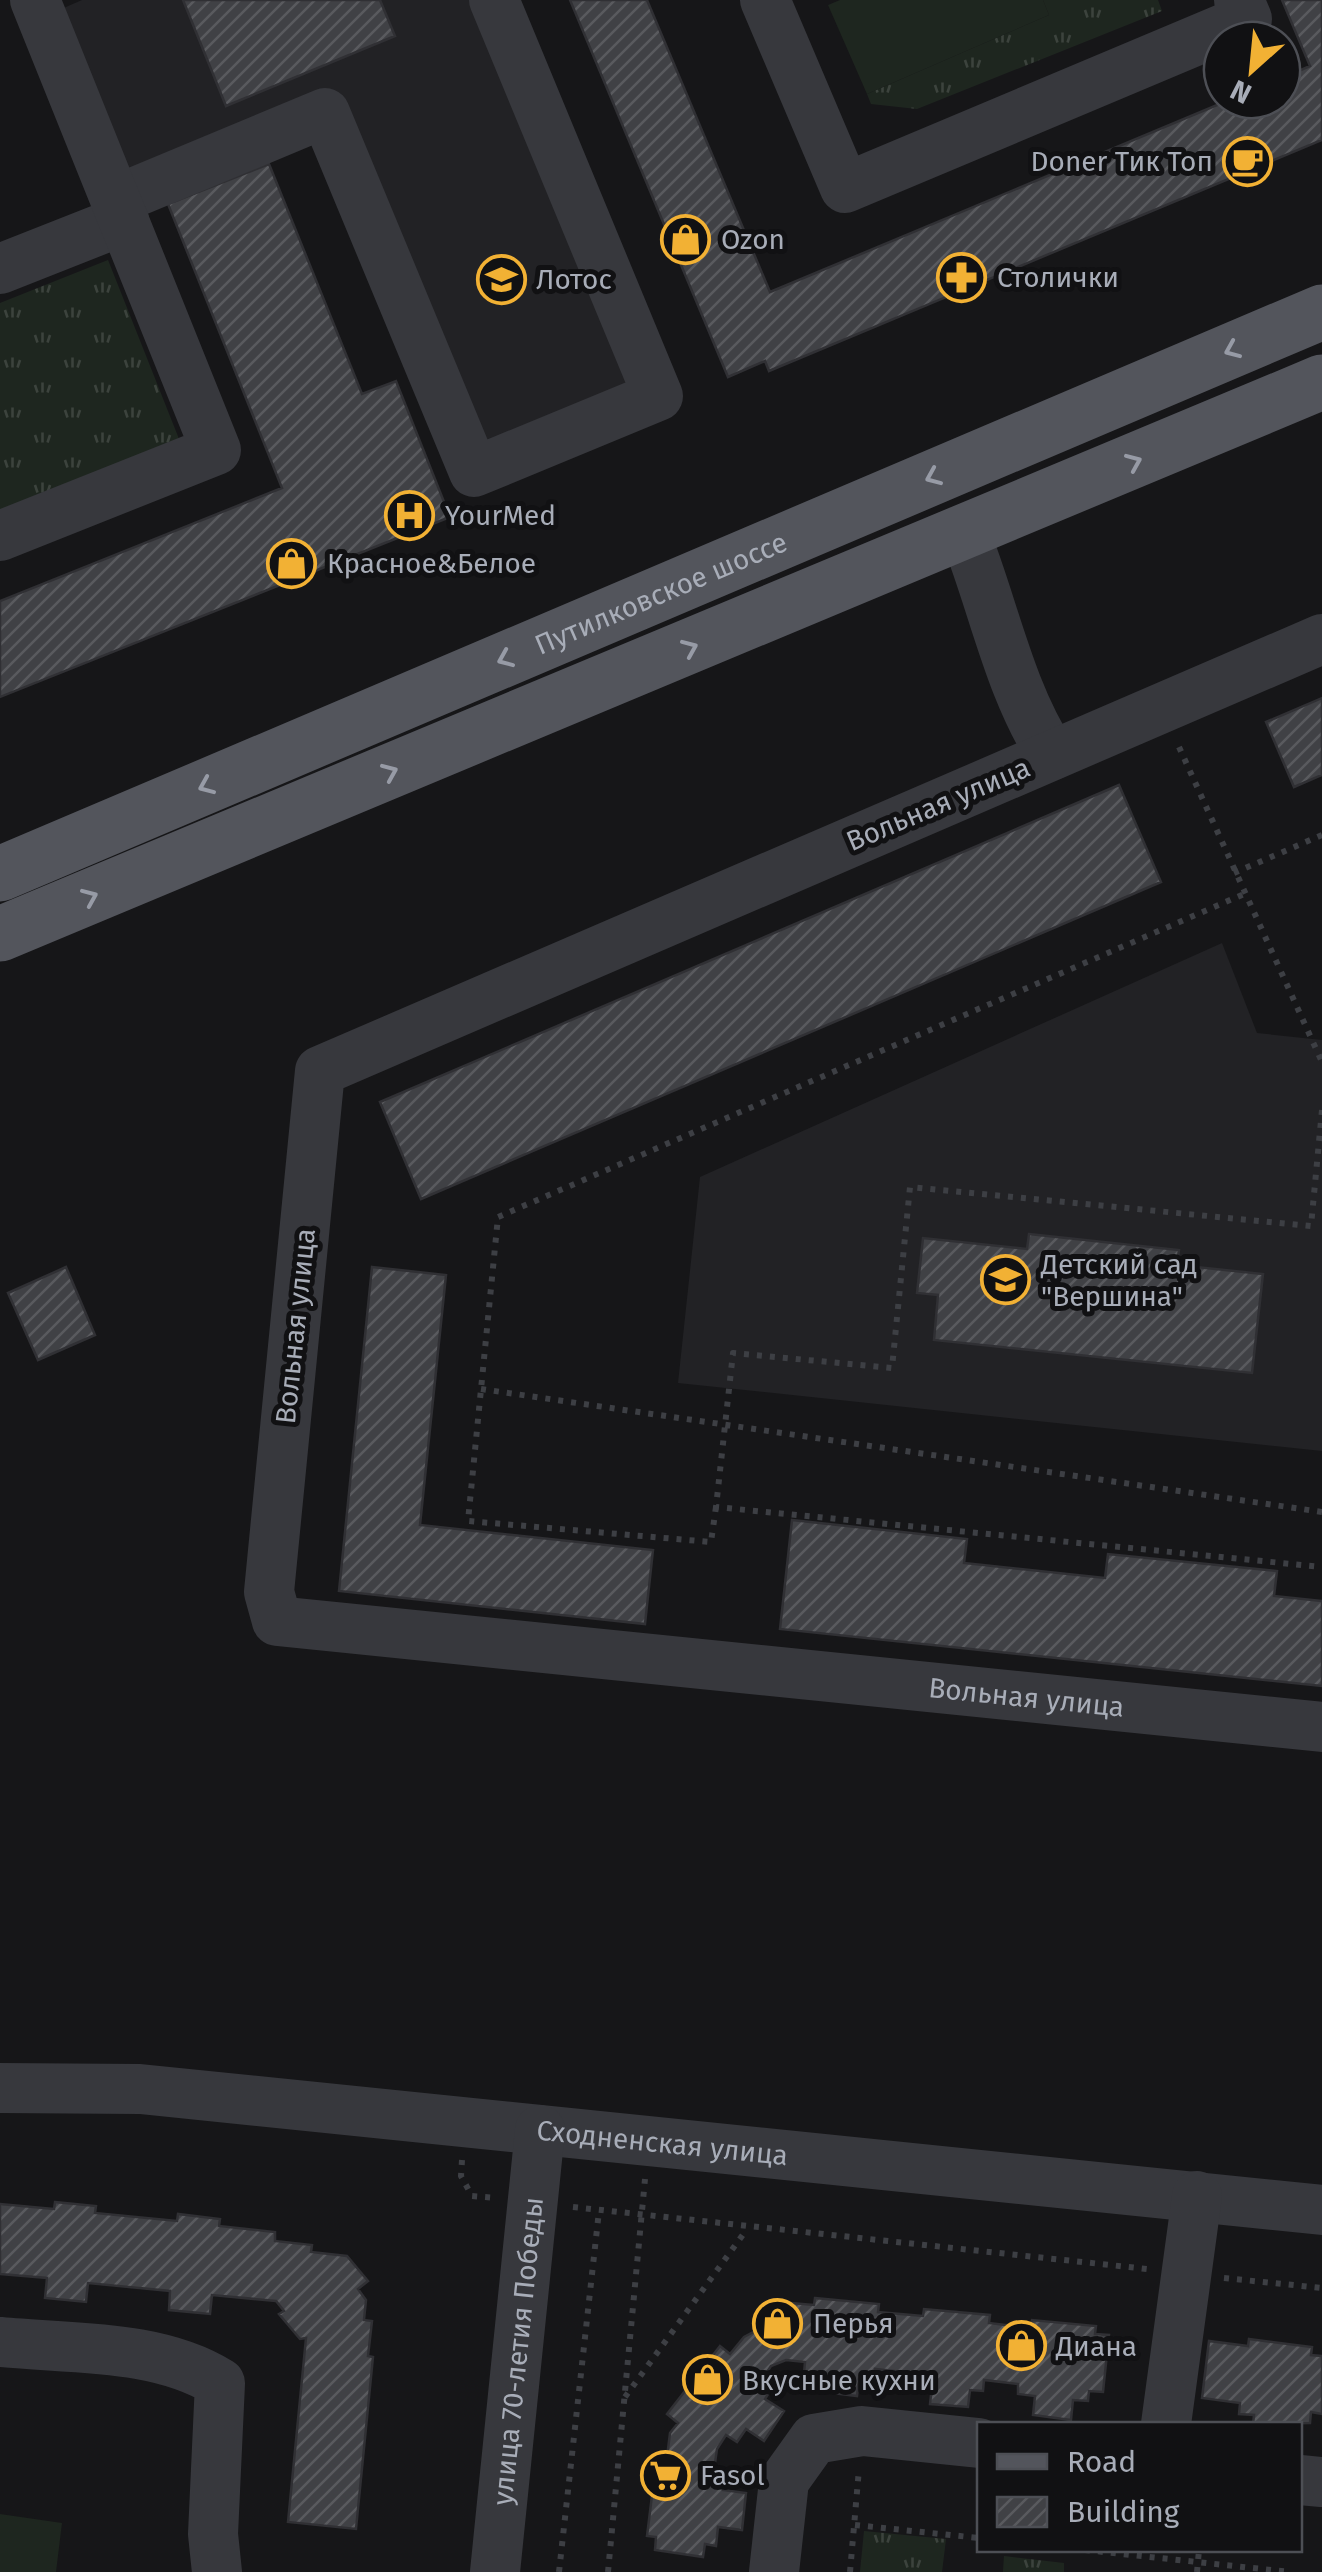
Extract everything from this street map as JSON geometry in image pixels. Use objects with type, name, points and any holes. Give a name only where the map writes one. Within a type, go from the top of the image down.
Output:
[{"type":"main road","name":"Путилковское шоссе","points":[[0,874],[1322,312]]},
{"type":"main road","points":[[0,934],[1322,382]]},
{"type":"street","points":[[0,536],[216,450],[35,0]]},
{"type":"street","points":[[0,269],[325,113],[474,472],[658,396],[494,0]]},
{"type":"street","points":[[765,0],[845,188],[1247,19],[1239,0]]},
{"type":"street","points":[[965,534],[1013,675],[1035,730],[1052,755]]},
{"type":"street","name":"Вольная улица","points":[[1322,639],[320,1071],[268,1592],[276,1621],[1322,1727]]},
{"type":"street","name":"Сходненская улица","points":[[0,2088],[140,2088],[1322,2210]]},
{"type":"street","name":"улица 70-летия Победы","points":[[494,2572],[540,2130]]},
{"type":"street","points":[[1166,2422],[1197,2196]]},
{"type":"street","points":[[0,2342],[158,2357],[201,2371],[220,2383],[214,2532],[217,2572]]},
{"type":"street","points":[[774,2572],[784,2481],[814,2439],[862,2431],[977,2444]]},
{"type":"path","points":[[1179,748],[1322,1062]]},
{"type":"path","points":[[1234,873],[1322,835]]},
{"type":"path","points":[[1244,894],[498,1218],[468,1520],[711,1542],[733,1352],[892,1368],[910,1186],[1311,1226],[1322,1110]]},
{"type":"path","points":[[481,1388],[726,1421],[1322,1512]]},
{"type":"path","points":[[716,1508],[1322,1567]]},
{"type":"path","points":[[465,2122],[461,2176],[472,2196],[1322,2288]]},
{"type":"path","points":[[608,2572],[649,2141]]},
{"type":"path","points":[[559,2572],[599,2211]]},
{"type":"path","points":[[624,2398],[748,2228]]},
{"type":"path","points":[[850,2572],[862,2431]]},
{"type":"path","points":[[855,2525],[977,2538]]},
{"type":"path","points":[[1107,2552],[1290,2572]]},
{"type":"path","points":[[1196,2572],[1199,2552]]},
{"type":"shaded area","name":"Лотос","points":[[82,0],[473,0],[632,384],[482,446],[335,91],[128,175],[59,10]]},
{"type":"shaded area","name":"Детский сад \"Вершина\"","points":[[1222,943],[1257,1033],[1322,1040],[1322,1451],[678,1383],[700,1177]]},
{"type":"green space","points":[[840,0],[1043,0],[1049,15],[867,94],[828,5]]},
{"type":"green space","points":[[1043,0],[1158,0],[1162,11],[917,109],[871,104],[867,94],[1049,15]]},
{"type":"green space","points":[[108,260],[181,444],[0,516],[0,303]]},
{"type":"green space","points":[[0,2514],[62,2523],[56,2572],[0,2572]]},
{"type":"green space","points":[[864,2531],[946,2539],[942,2572],[860,2572]]},
{"type":"green space","points":[[1004,2556],[1064,2563],[1064,2572],[1003,2572]]},
{"type":"building","points":[[183,0],[380,0],[395,36],[226,106]]},
{"type":"building","points":[[570,0],[647,0],[770,292],[1202,111],[1202,120],[1302,120],[1302,69],[1310,66],[1302,47],[1302,20],[1290,20],[1282,0],[1322,0],[1322,140],[769,371],[765,361],[728,377]]},
{"type":"building","points":[[269,164],[362,394],[396,381],[450,517],[0,697],[0,601],[282,488],[168,204]]},
{"type":"building","points":[[1322,698],[1322,775],[1294,787],[1266,722]]},
{"type":"building","points":[[1119,785],[1161,882],[421,1199],[380,1102]]},
{"type":"building","points":[[1029,1234],[1179,1250],[1177,1265],[1263,1274],[1252,1373],[934,1340],[938,1295],[917,1293],[923,1238],[1027,1249]]},
{"type":"building","points":[[66,1267],[95,1335],[38,1360],[8,1293]]},
{"type":"building","points":[[372,1267],[446,1275],[420,1525],[653,1550],[645,1624],[339,1591]]},
{"type":"building","points":[[792,1520],[967,1539],[964,1563],[1105,1578],[1108,1554],[1277,1571],[1274,1596],[1322,1601],[1322,1686],[780,1629]]},
{"type":"building","points":[[55,2202],[96,2206],[95,2213],[177,2221],[178,2214],[220,2219],[219,2226],[275,2232],[275,2241],[312,2245],[311,2252],[347,2256],[368,2281],[358,2289],[366,2300],[364,2320],[372,2321],[368,2356],[373,2357],[356,2529],[288,2522],[306,2338],[300,2339],[279,2314],[284,2311],[276,2301],[212,2295],[210,2314],[169,2310],[170,2291],[88,2283],[86,2302],[45,2298],[47,2278],[0,2274],[0,2204],[54,2209]]},
{"type":"building","points":[[815,2298],[879,2304],[878,2312],[923,2316],[924,2309],[990,2315],[989,2323],[1031,2328],[1032,2320],[1096,2326],[1095,2334],[1109,2335],[1103,2392],[1089,2391],[1088,2401],[1073,2400],[1071,2420],[1033,2415],[1035,2396],[1018,2394],[1018,2384],[984,2380],[983,2391],[970,2390],[968,2407],[930,2404],[932,2386],[911,2384],[912,2373],[875,2369],[874,2381],[859,2379],[857,2396],[816,2391],[818,2375],[804,2373],[805,2362],[786,2360],[771,2366],[763,2378],[774,2385],[765,2399],[784,2411],[764,2441],[746,2429],[737,2442],[726,2435],[717,2449],[714,2470],[725,2471],[723,2490],[746,2493],[742,2530],[718,2527],[716,2546],[705,2544],[703,2557],[655,2550],[656,2537],[647,2536],[656,2463],[666,2465],[670,2433],[678,2423],[667,2414],[720,2346],[730,2354],[744,2337],[791,2312],[792,2303],[814,2305]]},
{"type":"building","points":[[1249,2339],[1312,2347],[1311,2355],[1322,2356],[1322,2414],[1311,2412],[1310,2423],[1253,2422],[1254,2415],[1239,2414],[1240,2403],[1202,2398],[1209,2341],[1248,2346]]},
{"type":"place","name":"Doner Тик Топ","points":[[1248,161]]},
{"type":"place","name":"Ozon","points":[[686,239]]},
{"type":"place","name":"Столички","points":[[962,277]]},
{"type":"place","name":"Лотос","points":[[501,279]]},
{"type":"place","name":"YourMed","points":[[410,515]]},
{"type":"place","name":"Красное&Белое","points":[[292,563]]},
{"type":"place","name":"Детский сад \"Вершина\"","points":[[1006,1280]]},
{"type":"place","name":"Перья","points":[[778,2323]]},
{"type":"place","name":"Диана","points":[[1021,2346]]},
{"type":"place","name":"Вкусные кухни","points":[[707,2380]]},
{"type":"place","name":"Fasol","points":[[665,2475]]}]
